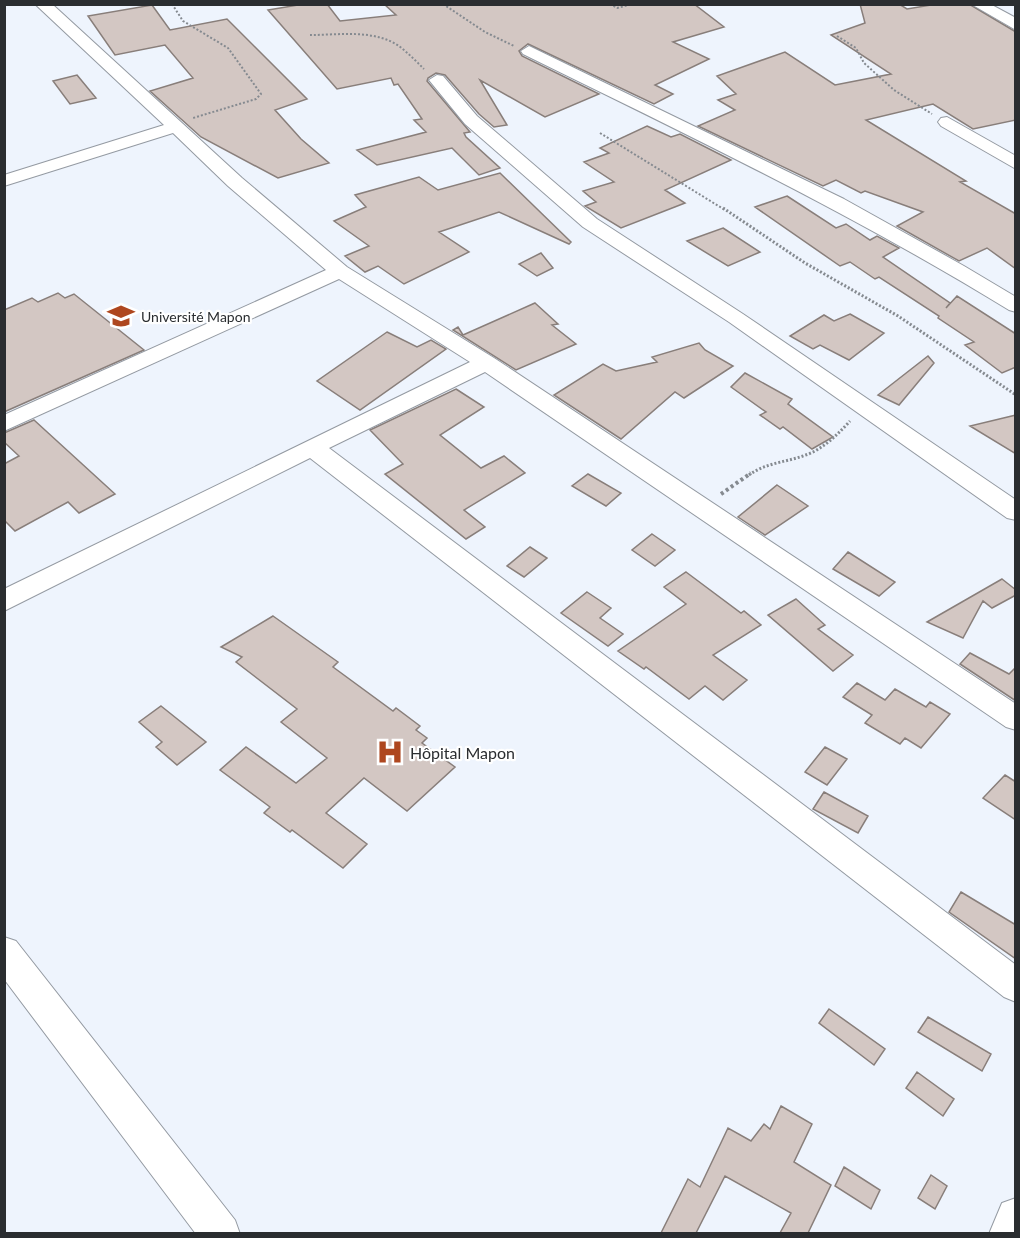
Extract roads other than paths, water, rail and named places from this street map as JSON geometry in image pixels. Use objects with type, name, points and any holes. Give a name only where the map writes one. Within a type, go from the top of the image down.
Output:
[{"type":"street","points":[[42,4],[259,203],[340,271],[486,363],[1013,715]]},
{"type":"street","points":[[978,4],[1016,25]]},
{"type":"street","points":[[529,51],[836,202],[968,275],[1016,306]]},
{"type":"street","points":[[437,80],[471,120],[590,223],[736,318],[1016,512]]},
{"type":"street","points":[[947,122],[1016,165]]},
{"type":"street","points":[[4,181],[175,125]]},
{"type":"street","points":[[4,424],[340,271]]},
{"type":"street","points":[[4,601],[486,363]]},
{"type":"street","points":[[312,447],[1016,986]]},
{"type":"street","points":[[4,951],[221,1233]]},
{"type":"street","points":[[1008,1233],[1016,1217]]},
{"type":"place","name":"Université Mapon","points":[[121,316]]},
{"type":"place","name":"Hôpital Mapon","points":[[390,752]]}]
